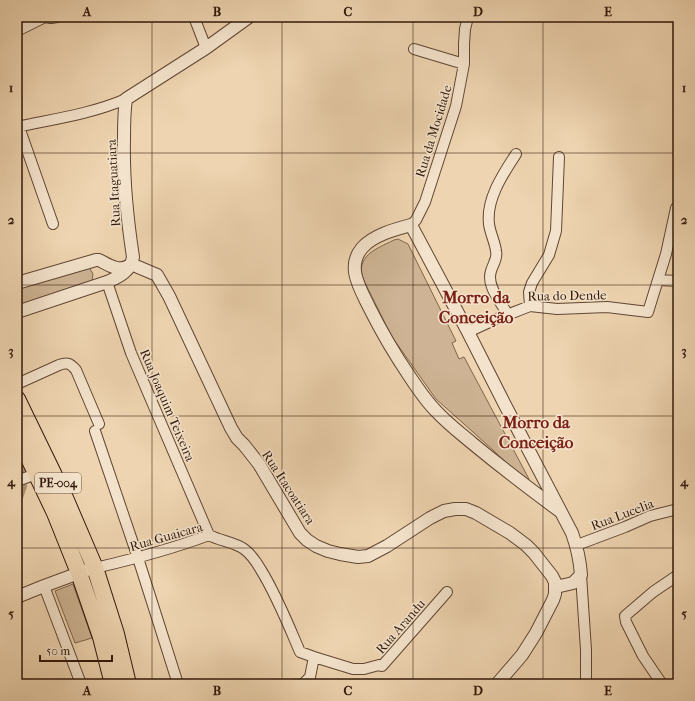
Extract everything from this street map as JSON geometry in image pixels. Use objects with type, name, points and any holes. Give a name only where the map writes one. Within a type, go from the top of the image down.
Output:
[{"type":"main road","name":"PE-004","points":[[17,399],[65,498],[95,568],[116,634],[128,684]]},
{"type":"main road","name":"PE-004","points":[[17,433],[55,513],[79,573],[101,637],[113,684]]},
{"type":"street","points":[[17,31],[44,17],[57,17]]},
{"type":"street","points":[[194,17],[206,48]]},
{"type":"street","points":[[53,224],[18,127],[83,113],[126,99],[206,48],[249,17]]},
{"type":"street","name":"Rua da Mocidade","points":[[411,225],[416,220],[425,202],[456,106],[464,64],[464,36],[468,17]]},
{"type":"street","points":[[414,49],[464,64]]},
{"type":"street","name":"Rua Itaguatiara","points":[[126,99],[124,113],[123,157],[133,257],[130,265]]},
{"type":"street","points":[[508,315],[489,278],[491,268],[496,260],[497,254],[489,224],[489,208],[497,186],[516,154]]},
{"type":"street","points":[[530,306],[529,292],[532,283],[549,255],[556,231],[559,157]]},
{"type":"street","points":[[677,208],[659,280],[678,281]]},
{"type":"street","points":[[561,512],[493,461],[458,432],[435,411],[417,388],[376,321],[356,279],[354,270],[356,259],[362,248],[369,242],[393,230],[411,225],[572,533],[581,566],[586,650],[586,684]]},
{"type":"street","points":[[17,284],[96,260],[117,269],[130,265]]},
{"type":"street","points":[[99,260],[103,266],[107,282]]},
{"type":"street","points":[[17,312],[107,282],[122,274],[130,265]]},
{"type":"street","name":"Rua Itacoatiara","points":[[130,265],[154,273],[158,276],[169,296],[231,428],[237,438],[259,464],[298,528],[307,540],[328,551],[358,557],[368,556],[444,511],[466,509],[476,513],[510,533],[526,545],[546,567],[552,576],[556,587]]},
{"type":"street","name":"Rua do Dende","points":[[468,332],[530,306],[557,309],[607,307],[648,312],[659,280]]},
{"type":"street","name":"Rua Joaquim Teixeira","points":[[107,282],[131,353],[209,535]]},
{"type":"street","points":[[17,384],[66,363],[69,363],[76,370],[97,427],[178,684]]},
{"type":"street","points":[[17,482],[36,474]]},
{"type":"street","name":"Rua Lucelia","points":[[576,545],[625,528],[650,516],[678,509]]},
{"type":"street","name":"Rua Guaicara","points":[[95,568],[138,558],[209,535],[232,544],[244,549],[251,556],[266,578],[279,602],[300,652]]},
{"type":"street","points":[[17,597],[95,568]]},
{"type":"street","points":[[497,684],[522,655],[536,633],[553,600],[556,587],[573,583],[581,575]]},
{"type":"street","points":[[662,684],[643,656],[626,622],[625,616],[653,592],[678,575]]},
{"type":"street","points":[[44,586],[80,684]]},
{"type":"street","name":"Rua Arandu","points":[[300,652],[314,658],[353,669],[364,669],[379,665],[382,666],[447,592]]},
{"type":"street","points":[[308,682],[314,658]]},
{"type":"shaded area","points":[[398,239],[408,244],[456,341],[452,343],[459,359],[464,357],[529,479],[528,481],[524,480],[436,399],[392,337],[364,281],[362,265],[368,254]]},
{"type":"shaded area","points":[[89,267],[93,274],[92,281],[17,307],[17,287]]},
{"type":"shaded area","points":[[73,584],[92,638],[75,643],[55,591]]},
{"type":"waterway","points":[[17,460],[21,468]]},
{"type":"waterway","points":[[17,500],[22,486]]},
{"type":"district","name":"Morro da Conceição","points":[[476,307]]},
{"type":"district","name":"Morro da Conceição","points":[[536,432]]}]
